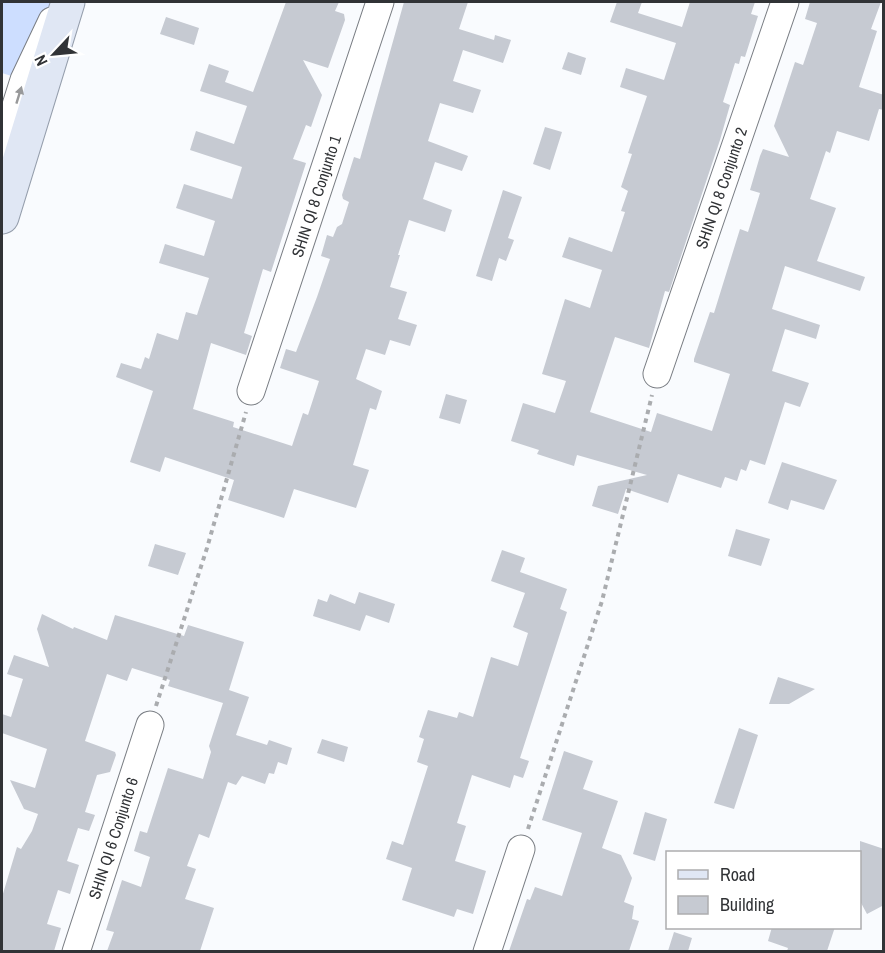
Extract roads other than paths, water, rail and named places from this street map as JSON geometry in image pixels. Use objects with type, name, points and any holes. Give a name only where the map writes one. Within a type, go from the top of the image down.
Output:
[{"type":"main road","points":[[2,217],[68,2]]},
{"type":"street","points":[[2,150],[24,80],[62,2]]},
{"type":"street","name":"SHIN QI 8 Conjunto 1","points":[[251,391],[380,2]]},
{"type":"street","name":"SHIN QI 8 Conjunto 2","points":[[657,374],[785,2]]},
{"type":"street","name":"SHIN QI 6 Conjunto 6","points":[[76,951],[150,725]]},
{"type":"street","points":[[487,951],[521,849]]}]
